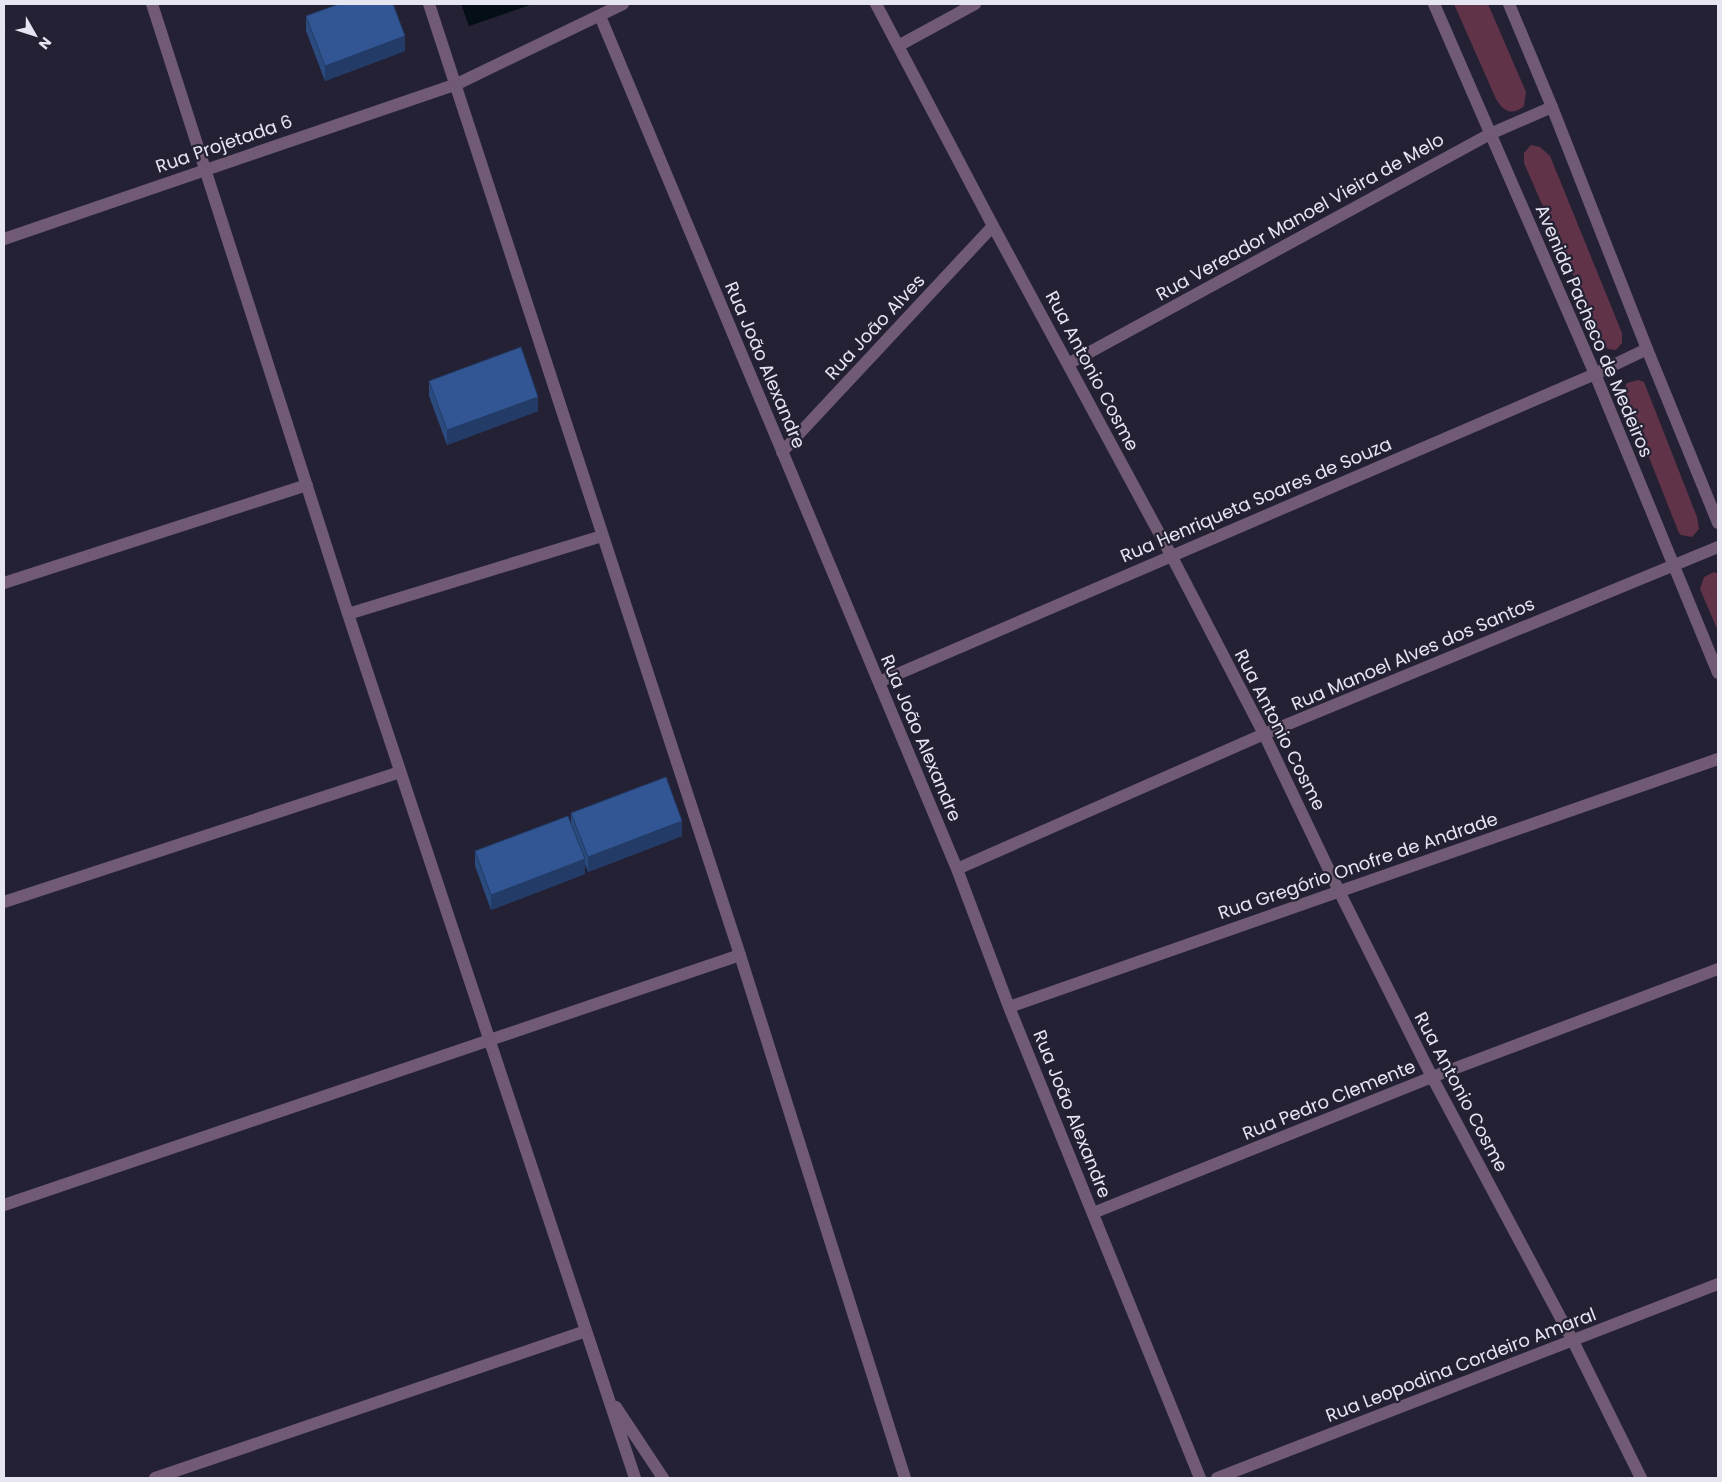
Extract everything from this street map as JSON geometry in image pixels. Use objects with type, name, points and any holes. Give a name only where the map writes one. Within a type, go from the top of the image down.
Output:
[{"type":"street","points":[[152,4],[348,614],[635,1478]]},
{"type":"street","points":[[430,4],[740,955],[905,1478]]},
{"type":"street","name":"Rua Projetada 6","points":[[4,239],[457,84],[624,4]]},
{"type":"street","name":"Rua Antonio Cosme","points":[[876,4],[992,226],[1171,555],[1264,734],[1339,891],[1432,1077],[1573,1341],[1641,1478]]},
{"type":"street","points":[[898,46],[975,4]]},
{"type":"street","name":"Avenida Pacheco de Medeiros","points":[[1434,4],[1595,374],[1718,673]]},
{"type":"street","points":[[1509,4],[1718,523]]},
{"type":"street","name":"Rua João Alexandre","points":[[600,16],[957,869],[1009,1007],[1200,1478]]},
{"type":"street","name":"Rua Vereador Manoel Vieira de Melo","points":[[1068,364],[1490,134],[1552,107]]},
{"type":"street","name":"Rua João Alves","points":[[782,452],[992,226]]},
{"type":"street","name":"Rua Henriqueta Soares de Souza","points":[[879,682],[1595,374],[1647,349]]},
{"type":"street","points":[[4,583],[307,485]]},
{"type":"street","points":[[348,614],[602,536]]},
{"type":"street","name":"Rua Manoel Alves dos Santos","points":[[957,869],[1264,734],[1718,547]]},
{"type":"street","name":"Rua Gregório Onofre de Andrade","points":[[1009,1007],[1718,759]]},
{"type":"street","points":[[4,902],[400,772]]},
{"type":"street","points":[[4,1205],[488,1039],[740,955]]},
{"type":"street","name":"Rua Pedro Clemente","points":[[1093,1213],[1432,1077],[1718,969]]},
{"type":"street","name":"Rua Leopodina Cordeiro Amaral","points":[[1217,1478],[1718,1284]]},
{"type":"street","points":[[155,1478],[586,1331]]},
{"type":"street","points":[[606,1392],[663,1478]]},
{"type":"shaded area","points":[[461,4],[533,4],[469,26]]},
{"type":"shaded area","points":[[1454,4],[1488,4],[1526,92],[1524,106],[1520,109],[1512,112],[1505,110],[1496,99]]},
{"type":"shaded area","points":[[1531,145],[1540,147],[1550,156],[1622,333],[1622,343],[1616,350],[1608,349],[1603,344],[1524,163],[1524,153]]},
{"type":"shaded area","points":[[1638,380],[1644,382],[1697,517],[1699,529],[1692,537],[1679,533],[1623,392],[1627,383]]},
{"type":"shaded area","points":[[1714,572],[1718,574],[1718,631],[1700,589],[1704,577]]},
{"type":"building","points":[[339,4],[393,4],[405,36],[325,66],[306,16]]},
{"type":"building","points":[[521,347],[538,397],[447,430],[429,381]]},
{"type":"building","points":[[666,777],[682,821],[588,857],[571,813]]},
{"type":"building","points":[[568,816],[585,859],[491,895],[475,851]]}]
